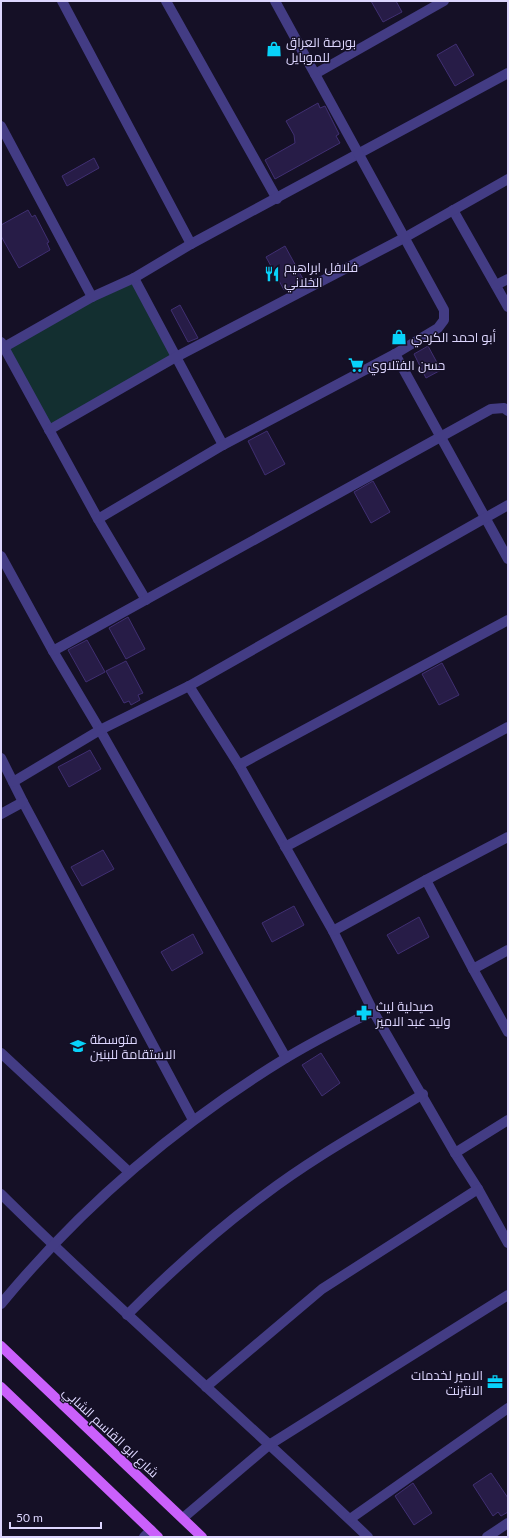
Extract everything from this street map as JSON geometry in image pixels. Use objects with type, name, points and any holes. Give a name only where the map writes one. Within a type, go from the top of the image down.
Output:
[{"type":"main road","name":"شارع ابو القاسم الشابي","points":[[1,1346],[202,1537]]},
{"type":"main road","points":[[1,1387],[151,1535]]},
{"type":"street","points":[[62,1],[191,244]]},
{"type":"street","points":[[166,1],[277,199]]},
{"type":"street","points":[[98,519],[223,445],[395,354],[438,328],[444,320],[444,310],[275,1]]},
{"type":"street","points":[[315,74],[444,1]]},
{"type":"street","points":[[146,600],[98,519],[2,346],[92,297],[134,278],[191,244],[277,199],[508,73]]},
{"type":"street","points":[[1,126],[92,297]]},
{"type":"street","points":[[49,430],[176,357],[404,238],[508,179]]},
{"type":"street","points":[[454,210],[508,307]]},
{"type":"street","points":[[134,278],[223,445]]},
{"type":"street","points":[[496,285],[508,279]]},
{"type":"street","points":[[395,354],[508,559]]},
{"type":"street","points":[[53,651],[491,409],[504,408],[508,412]]},
{"type":"street","points":[[13,782],[100,730],[189,686],[508,505]]},
{"type":"street","points":[[1,556],[53,651],[100,730],[286,1058]]},
{"type":"street","points":[[239,765],[508,620]]},
{"type":"street","points":[[189,686],[239,765],[333,932],[373,1010],[508,1243]]},
{"type":"street","points":[[285,847],[508,727]]},
{"type":"street","points":[[1,758],[23,802],[194,1120]]},
{"type":"street","points":[[1,814],[23,802]]},
{"type":"street","points":[[333,932],[426,880],[508,837]]},
{"type":"street","points":[[426,880],[508,1032]]},
{"type":"street","points":[[473,969],[508,950]]},
{"type":"street","points":[[1,1304],[52,1246],[90,1208],[129,1172],[194,1120],[239,1088],[286,1058],[373,1010]]},
{"type":"street","points":[[1,1053],[129,1172]]},
{"type":"street","points":[[127,1315],[193,1252],[228,1222],[265,1194],[302,1168],[423,1094]]},
{"type":"street","points":[[455,1153],[508,1120]]},
{"type":"street","points":[[206,1387],[322,1289],[478,1189]]},
{"type":"street","points":[[1,1194],[52,1246],[368,1537]]},
{"type":"street","points":[[183,1518],[269,1446],[508,1295]]},
{"type":"street","points":[[350,1519],[508,1408]]},
{"type":"street","points":[[487,1537],[508,1523]]},
{"type":"green space","points":[[134,278],[176,357],[49,430],[4,347]]},
{"type":"building","points":[[371,1],[396,1],[402,12],[383,22]]},
{"type":"building","points":[[456,44],[474,75],[455,86],[437,55]]},
{"type":"building","points":[[318,103],[320,108],[325,106],[339,134],[336,136],[340,143],[275,179],[265,160],[295,143],[294,135],[286,121]]},
{"type":"building","points":[[94,158],[99,168],[67,186],[62,176]]},
{"type":"building","points":[[28,210],[32,217],[35,215],[49,242],[47,243],[50,250],[19,268],[1,236],[1,225]]},
{"type":"building","points":[[285,246],[303,279],[284,290],[266,257]]},
{"type":"building","points":[[180,305],[198,338],[188,342],[171,310]]},
{"type":"building","points":[[428,346],[441,370],[426,378],[414,354]]},
{"type":"building","points":[[267,431],[285,464],[265,475],[248,441]]},
{"type":"building","points":[[373,481],[390,512],[371,523],[354,492]]},
{"type":"building","points":[[128,617],[145,649],[126,659],[109,628]]},
{"type":"building","points":[[87,640],[105,672],[86,682],[68,650]]},
{"type":"building","points":[[126,661],[143,693],[138,695],[140,700],[131,705],[129,701],[124,703],[106,671]]},
{"type":"building","points":[[442,663],[459,695],[439,705],[422,674]]},
{"type":"building","points":[[90,750],[101,769],[69,787],[58,767]]},
{"type":"building","points":[[103,850],[114,869],[82,886],[71,867]]},
{"type":"building","points":[[294,906],[304,925],[272,942],[262,923]]},
{"type":"building","points":[[419,917],[429,937],[398,954],[387,935]]},
{"type":"building","points":[[193,934],[203,953],[172,971],[161,952]]},
{"type":"building","points":[[321,1053],[340,1083],[322,1096],[302,1065]]},
{"type":"building","points":[[491,1473],[508,1498],[508,1512],[501,1516],[498,1512],[493,1516],[473,1485]]},
{"type":"building","points":[[413,1483],[432,1513],[414,1525],[395,1496]]},
{"type":"place","name":"بورصة العراق للموبايل","points":[[274,49]]},
{"type":"place","name":"فلافل ابراهيم الخلاني","points":[[272,274]]},
{"type":"place","name":"أبو احمد الكردي","points":[[399,337]]},
{"type":"place","name":"حسن الفتلاوي","points":[[356,365]]},
{"type":"place","name":"صيدلية ليث وليد عبد الامير","points":[[364,1013]]},
{"type":"place","name":"متوسطة الاستقامة للبنين","points":[[78,1046]]},
{"type":"place","name":"الامير لخدمات الانترنت","points":[[495,1382]]}]
